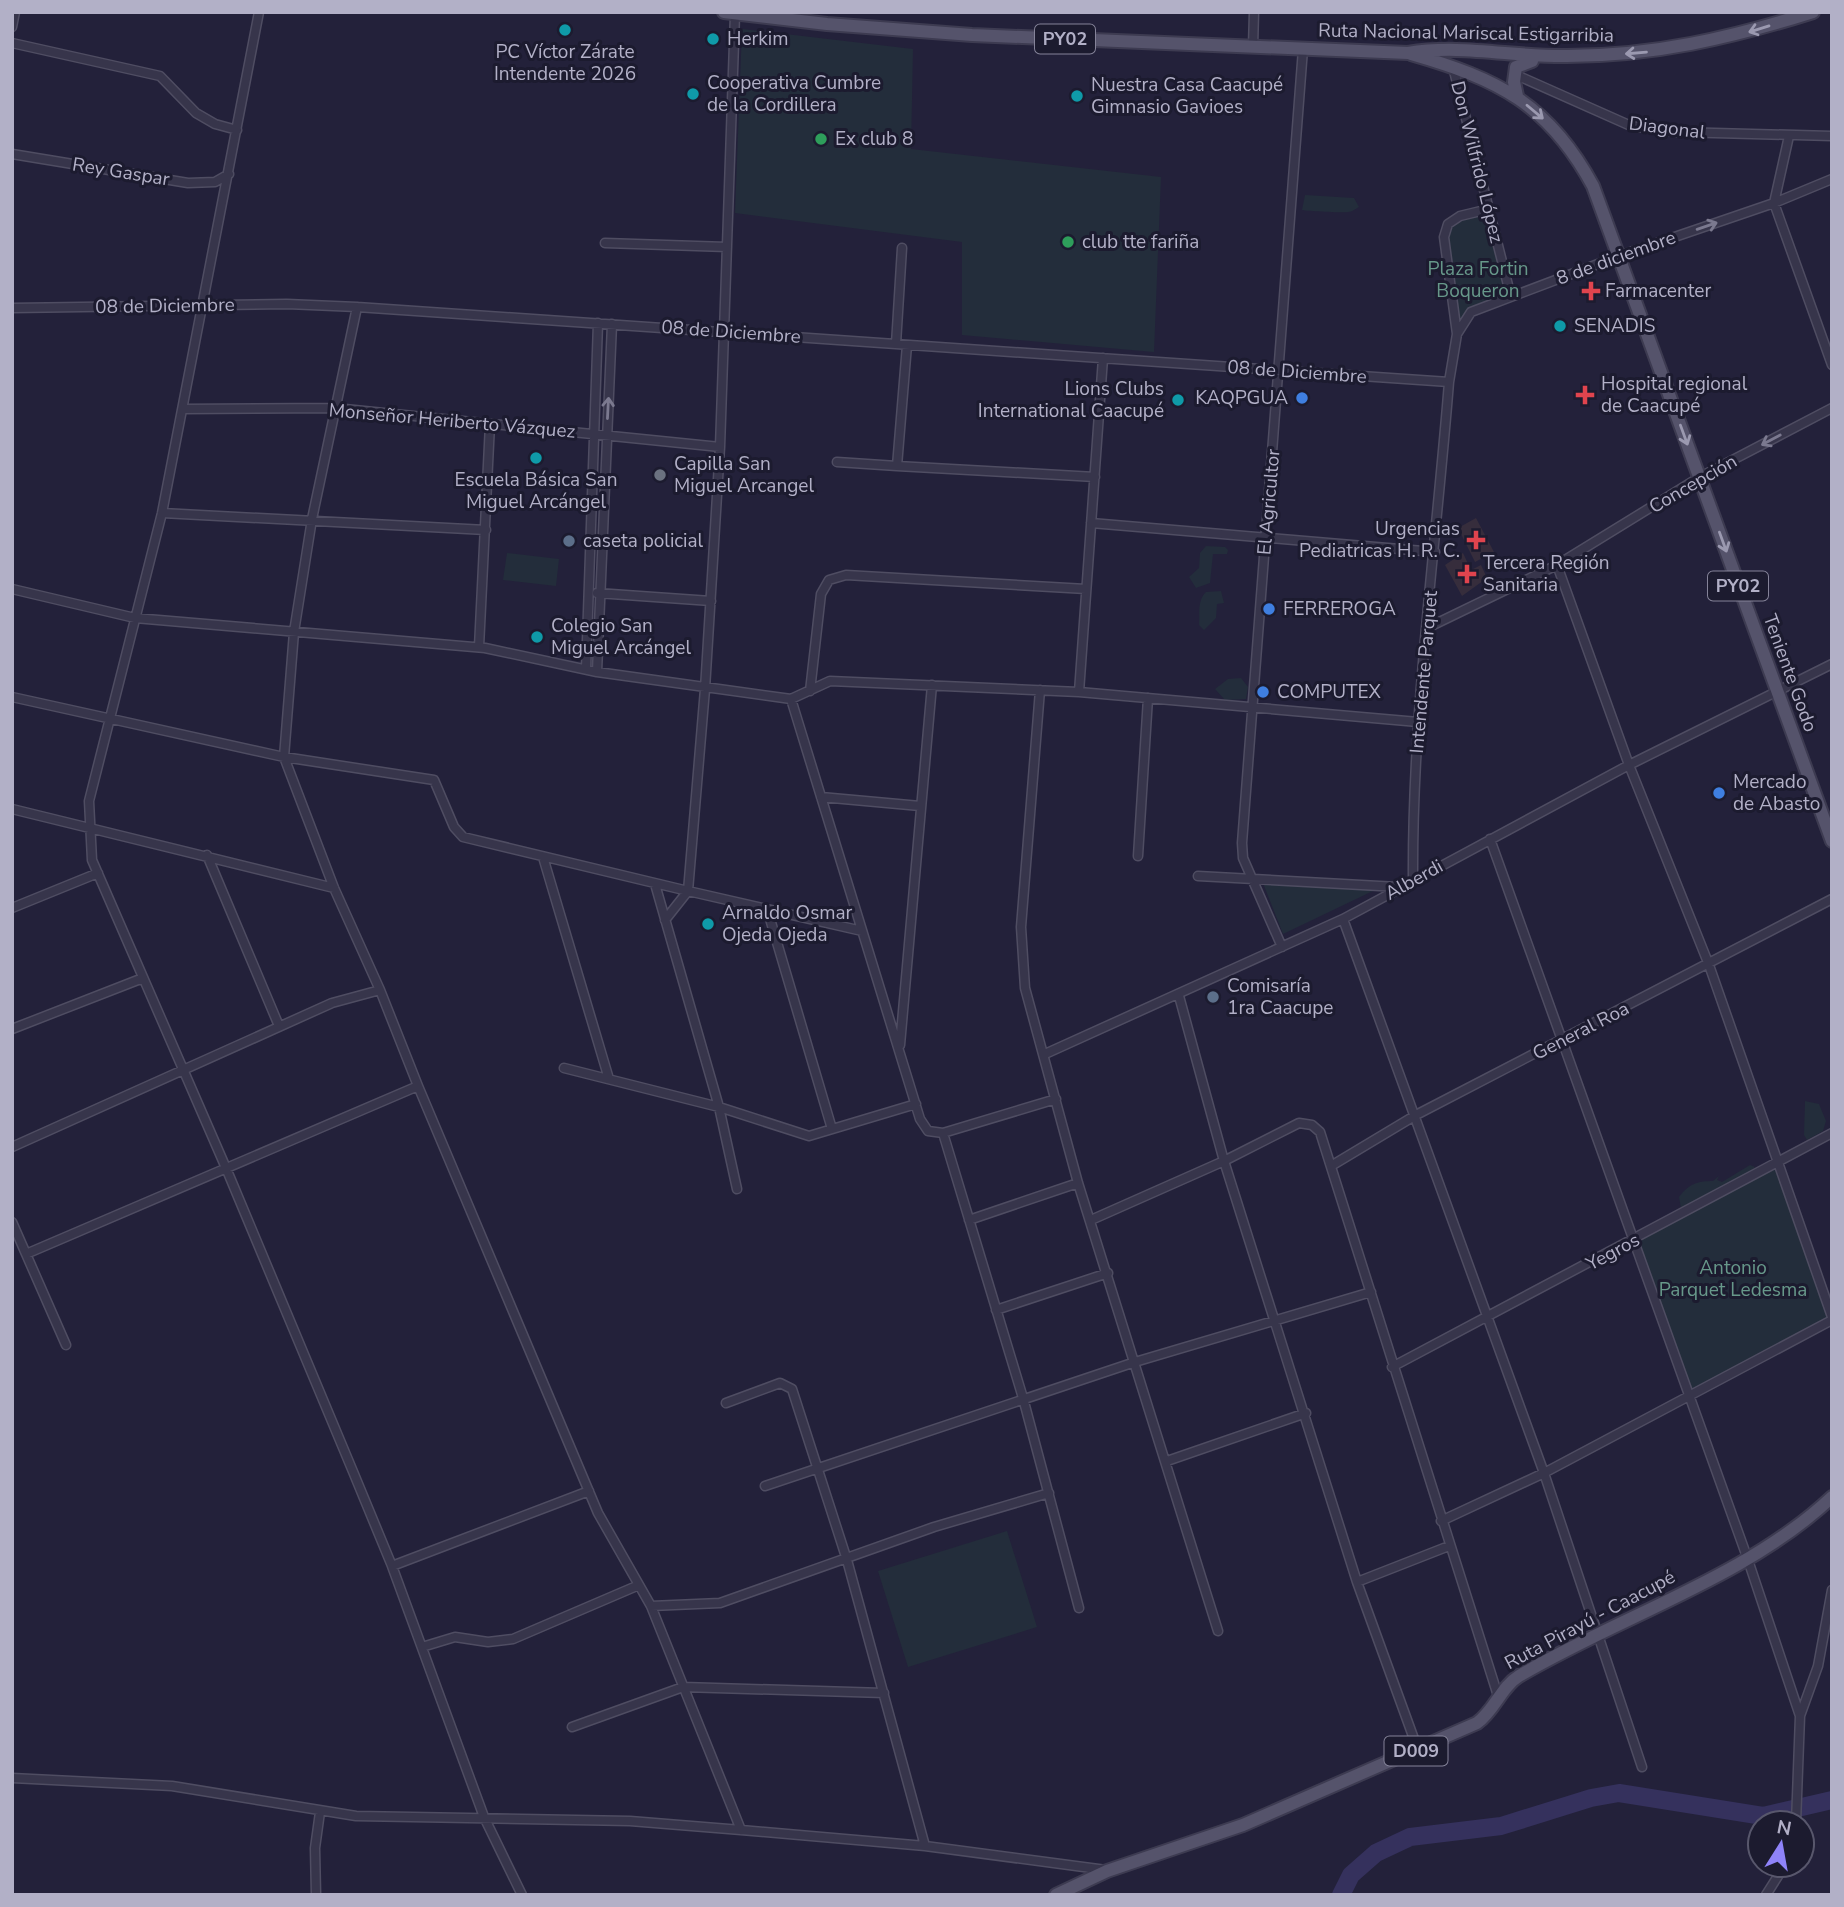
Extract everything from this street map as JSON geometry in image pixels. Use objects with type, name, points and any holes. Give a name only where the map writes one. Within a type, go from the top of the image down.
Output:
[{"type":"main road","name":"Ruta Nacional Mariscal Estigarribia","points":[[730,13],[972,35],[1408,53],[1452,49],[1519,56],[1566,56],[1638,54],[1704,43],[1813,12]]},
{"type":"main road","name":"PY02","points":[[1408,53],[1499,84],[1517,96],[1562,137],[1581,163],[1605,213],[1700,477]]},
{"type":"main road","points":[[1517,96],[1514,74],[1516,67],[1524,61],[1566,56]]},
{"type":"main road","name":"Teniente Godo","points":[[1700,477],[1832,841]]},
{"type":"main road","name":"Ruta Pirayú - Caacupé","points":[[1056,1895],[1107,1871],[1243,1825],[1477,1723],[1487,1716],[1516,1677],[1747,1557],[1811,1517],[1832,1497]]},
{"type":"street","points":[[12,27],[15,12]]},
{"type":"street","points":[[259,12],[162,513],[89,801],[92,860],[226,1168],[392,1566],[484,1817],[522,1895]]},
{"type":"street","points":[[1252,47],[1254,12]]},
{"type":"street","points":[[665,920],[688,891],[705,689],[720,447],[727,247],[730,13]]},
{"type":"street","points":[[12,43],[160,76],[197,113],[215,124],[237,130]]},
{"type":"street","name":"El Agricultor","points":[[1282,947],[1243,858],[1242,843],[1303,49]]},
{"type":"street","name":"Don Wilfrido López","points":[[1453,67],[1511,297]]},
{"type":"street","name":"Diagonal","points":[[1514,74],[1631,126],[1677,132],[1832,136]]},
{"type":"street","points":[[1789,136],[1774,203],[1832,365]]},
{"type":"street","name":"Rey Gaspar","points":[[12,155],[188,183],[215,182],[229,174]]},
{"type":"street","name":"8 de diciembre","points":[[1457,334],[1471,312],[1619,256],[1774,203],[1832,179]]},
{"type":"street","points":[[1449,382],[1457,334],[1444,237],[1448,223],[1460,216],[1489,209]]},
{"type":"street","points":[[606,243],[727,247]]},
{"type":"street","points":[[896,344],[902,248]]},
{"type":"street","points":[[357,307],[312,519],[295,632],[284,757],[334,888],[380,990],[418,1087],[589,1491],[651,1606],[741,1830]]},
{"type":"street","name":"08 de Diciembre","points":[[12,308],[357,307],[1449,382]]},
{"type":"street","points":[[597,672],[595,435],[598,323]]},
{"type":"street","points":[[586,669],[595,593],[612,324]]},
{"type":"street","points":[[897,466],[907,345]]},
{"type":"street","points":[[1079,692],[1103,358]]},
{"type":"street","name":"Intendente Parquet","points":[[1413,879],[1413,804],[1418,722],[1449,382]]},
{"type":"street","name":"Monseñor Heriberto Vázquez","points":[[183,409],[335,408],[720,447]]},
{"type":"street","name":"Concepción","points":[[1427,628],[1558,565],[1700,477],[1832,408]]},
{"type":"street","points":[[479,647],[490,424]]},
{"type":"street","points":[[837,462],[1095,477]]},
{"type":"street","points":[[162,513],[486,530]]},
{"type":"street","points":[[1091,523],[1266,540],[1435,552]]},
{"type":"street","points":[[1441,1521],[1544,1473],[1832,1319],[1709,965],[1629,765],[1558,565]]},
{"type":"street","points":[[810,691],[821,594],[829,580],[846,575],[1086,589]]},
{"type":"street","points":[[12,589],[135,618],[479,647],[597,672],[791,699],[830,681],[1079,692],[1418,722]]},
{"type":"street","points":[[595,593],[711,601]]},
{"type":"street","name":"Alberdi","points":[[1045,1054],[1179,996],[1343,919],[1629,765],[1777,694],[1832,664]]},
{"type":"street","points":[[900,1052],[932,685]]},
{"type":"street","points":[[1040,690],[1021,927],[1025,988],[1078,1183],[1218,1631]]},
{"type":"street","points":[[12,696],[284,757],[434,779],[454,827],[463,836],[768,912],[862,931]]},
{"type":"street","points":[[1138,856],[1148,698]]},
{"type":"street","points":[[791,699],[916,1104],[928,1131],[943,1133],[1056,1099]]},
{"type":"street","points":[[821,797],[920,806]]},
{"type":"street","points":[[12,809],[89,825],[334,888]]},
{"type":"street","points":[[1490,839],[1747,1557],[1800,1716]]},
{"type":"street","points":[[207,855],[279,1026]]},
{"type":"street","points":[[543,857],[610,1079]]},
{"type":"street","points":[[12,908],[98,873]]},
{"type":"street","points":[[1198,876],[1400,887]]},
{"type":"street","points":[[655,884],[719,1107],[737,1189]]},
{"type":"street","name":"General Roa","points":[[1331,1166],[1416,1115],[1832,899]]},
{"type":"street","points":[[768,912],[832,1129]]},
{"type":"street","points":[[1343,919],[1544,1473],[1642,1766]]},
{"type":"street","points":[[12,1028],[143,978]]},
{"type":"street","points":[[12,1147],[332,1003],[380,990]]},
{"type":"street","points":[[1179,996],[1224,1161],[1306,1413],[1357,1582],[1419,1750]]},
{"type":"street","points":[[564,1068],[719,1107],[809,1136],[916,1104]]},
{"type":"street","points":[[26,1254],[418,1087]]},
{"type":"street","points":[[1091,1220],[1224,1161],[1299,1123],[1312,1125],[1320,1132],[1499,1699]]},
{"type":"street","points":[[943,1133],[1023,1398],[1079,1608]]},
{"type":"street","name":"Yegros","points":[[1392,1367],[1832,1133]]},
{"type":"street","points":[[970,1220],[1078,1183]]},
{"type":"street","points":[[12,1222],[66,1345]]},
{"type":"street","points":[[996,1310],[1108,1273]]},
{"type":"street","points":[[765,1486],[1135,1362],[1371,1292]]},
{"type":"street","points":[[726,1403],[780,1382],[787,1383],[792,1389],[847,1560],[925,1846]]},
{"type":"street","points":[[1167,1461],[1306,1413]]},
{"type":"street","points":[[392,1566],[589,1491]]},
{"type":"street","points":[[651,1606],[720,1603],[934,1527],[1049,1493]]},
{"type":"street","points":[[1357,1582],[1449,1546]]},
{"type":"street","points":[[422,1647],[455,1637],[488,1642],[513,1639],[639,1585]]},
{"type":"street","points":[[1797,1809],[1800,1716],[1818,1666],[1832,1590]]},
{"type":"street","points":[[572,1727],[683,1687],[884,1693]]},
{"type":"street","points":[[12,1778],[172,1786],[356,1816],[630,1821],[741,1830],[925,1846],[1107,1871]]},
{"type":"street","points":[[316,1895],[315,1849],[320,1811]]},
{"type":"street","points":[[1766,1895],[1776,1879]]},
{"type":"shaded area","name":"Urgencias Pediatricas H. R. C.","points":[[1476,518],[1494,552],[1475,562],[1458,528]]},
{"type":"shaded area","name":"Tercera Región Sanitaria","points":[[1463,553],[1471,570],[1481,565],[1487,578],[1462,596],[1445,565]]},
{"type":"green space","points":[[742,29],[913,49],[911,149],[1161,177],[1154,352],[962,335],[962,242],[735,213]]},
{"type":"green space","points":[[1305,195],[1354,198],[1359,207],[1351,212],[1302,210]]},
{"type":"green space","name":"Plaza Fortin Boqueron","points":[[1489,209],[1511,297],[1471,312],[1457,334],[1444,237],[1448,224]]},
{"type":"green space","points":[[1206,546],[1225,547],[1228,550],[1227,554],[1213,554],[1210,583],[1196,588],[1189,577],[1199,568],[1200,553]]},
{"type":"green space","points":[[507,553],[559,559],[556,586],[503,580]]},
{"type":"green space","points":[[1221,591],[1224,603],[1217,604],[1216,618],[1204,630],[1199,625],[1201,599],[1206,592]]},
{"type":"green space","points":[[1241,678],[1248,687],[1246,699],[1225,700],[1215,689],[1228,679]]},
{"type":"green space","points":[[1263,883],[1377,889],[1283,934]]},
{"type":"green space","points":[[1805,1101],[1819,1104],[1826,1121],[1823,1131],[1807,1140],[1804,1135]]},
{"type":"green space","name":"Antonio Parquet Ledesma","points":[[1779,1162],[1832,1317],[1688,1395],[1633,1241]]},
{"type":"green space","points":[[1750,1165],[1755,1167],[1749,1174],[1681,1208],[1679,1197],[1690,1186],[1713,1181],[1719,1176],[1717,1180],[1722,1182]]},
{"type":"green space","points":[[1007,1531],[1037,1627],[908,1667],[878,1571]]},
{"type":"waterway","points":[[1341,1895],[1351,1875],[1376,1853],[1410,1837],[1501,1826],[1591,1798],[1619,1793],[1763,1816],[1832,1800]]},
{"type":"place","name":"PC Víctor Zárate Intendente 2026","points":[[565,30]]},
{"type":"place","name":"Herkim","points":[[713,39]]},
{"type":"place","name":"Cooperativa Cumbre de la Cordillera","points":[[693,94]]},
{"type":"place","name":"Nuestra Casa Caacupé Gimnasio Gavioes","points":[[1077,96]]},
{"type":"place","name":"Ex club 8","points":[[821,139]]},
{"type":"place","name":"club tte fariña","points":[[1068,242]]},
{"type":"place","name":"Farmacenter","points":[[1591,291]]},
{"type":"place","name":"SENADIS","points":[[1560,326]]},
{"type":"place","name":"Hospital regional de Caacupé","points":[[1585,395]]},
{"type":"place","name":"KAQPGUA","points":[[1302,398]]},
{"type":"place","name":"Lions Clubs International Caacupé","points":[[1178,400]]},
{"type":"place","name":"Escuela Básica San Miguel Arcángel","points":[[536,458]]},
{"type":"place","name":"Capilla San Miguel Arcangel","points":[[660,475]]},
{"type":"place","name":"Urgencias Pediatricas H. R. C.","points":[[1476,540]]},
{"type":"place","name":"caseta policial","points":[[569,541]]},
{"type":"place","name":"Tercera Región Sanitaria","points":[[1467,574]]},
{"type":"place","name":"FERREROGA","points":[[1269,609]]},
{"type":"place","name":"Colegio San Miguel Arcángel","points":[[537,637]]},
{"type":"place","name":"COMPUTEX","points":[[1263,692]]},
{"type":"place","name":"Mercado de Abasto","points":[[1719,793]]},
{"type":"place","name":"Arnaldo Osmar Ojeda Ojeda","points":[[708,924]]},
{"type":"place","name":"Comisaría 1ra Caacupe","points":[[1213,997]]}]
